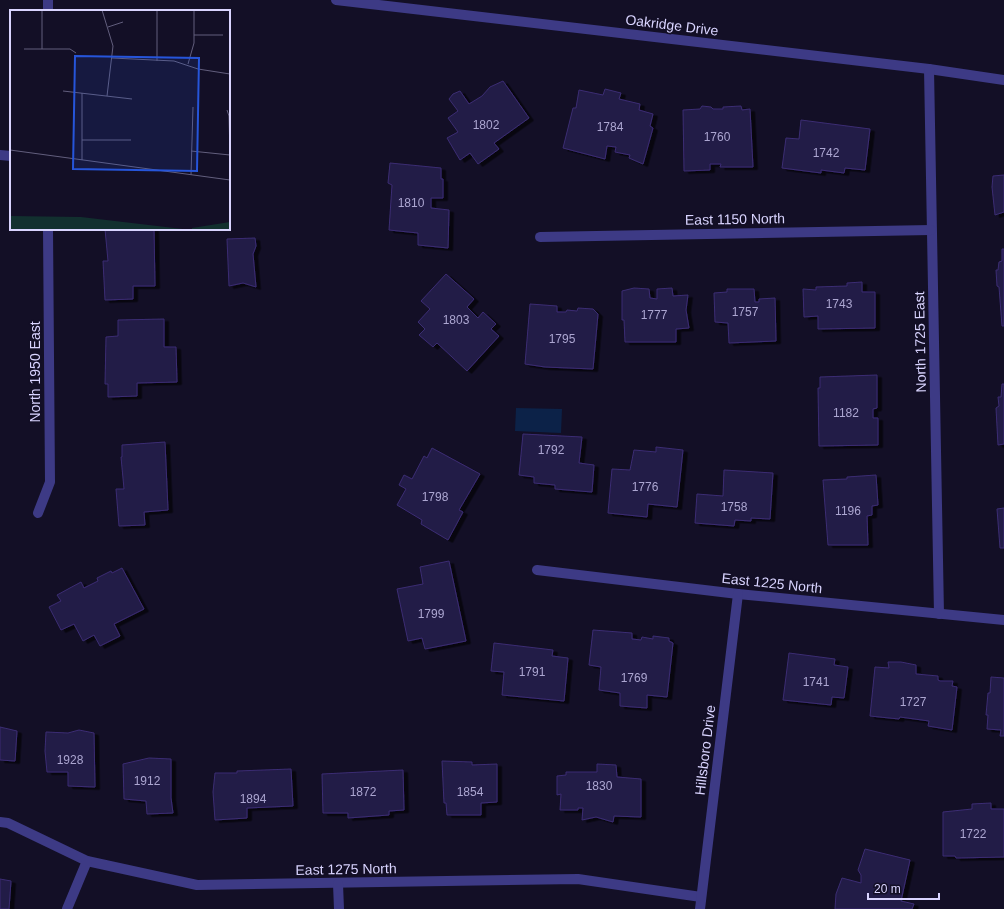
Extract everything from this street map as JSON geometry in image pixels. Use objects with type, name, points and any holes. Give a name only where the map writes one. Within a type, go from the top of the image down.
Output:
[{"type":"street","name":"Oakridge Drive","points":[[336,0],[929,69],[1004,80]]},
{"type":"street","name":"North 1725 East","points":[[929,69],[939,614]]},
{"type":"street","points":[[0,155],[10,156]]},
{"type":"street","name":"North 1950 East","points":[[38,513],[50,482],[48,230]]},
{"type":"street","name":"East 1150 North","points":[[540,237],[931,230]]},
{"type":"street","name":"East 1225 North","points":[[537,570],[738,594],[1004,620]]},
{"type":"street","name":"Hillsboro Drive","points":[[700,909],[738,594]]},
{"type":"street","name":"East 1275 North","points":[[0,822],[8,823],[87,861],[197,885],[338,884],[578,879],[701,897]]},
{"type":"street","points":[[67,909],[87,861]]},
{"type":"street","points":[[338,884],[339,909]]},
{"type":"water","points":[[516,408],[562,409],[561,433],[515,431]]},
{"type":"building","points":[[503,81],[529,118],[494,143],[499,149],[478,164],[470,153],[460,160],[447,138],[458,132],[448,118],[458,111],[449,99],[453,94],[460,91],[469,104],[482,96],[490,87]]},
{"type":"building","points":[[605,89],[621,93],[619,99],[640,104],[639,110],[653,114],[650,126],[653,128],[643,164],[629,158],[630,155],[615,152],[616,147],[607,146],[605,159],[563,148],[573,108],[576,108],[579,90],[603,95]]},
{"type":"building","points":[[702,106],[711,107],[713,109],[723,109],[723,107],[741,106],[742,110],[750,109],[753,167],[720,167],[721,164],[710,164],[710,170],[684,171],[683,110],[700,109]]},
{"type":"building","points":[[801,120],[870,129],[865,170],[845,168],[844,173],[821,170],[821,173],[782,168],[786,138],[799,139]]},
{"type":"building","points":[[390,163],[441,168],[441,179],[443,179],[443,198],[431,198],[431,208],[449,210],[448,248],[418,245],[418,233],[389,230],[392,185],[388,183]]},
{"type":"building","points":[[1004,175],[1004,212],[995,215],[992,187],[993,176]]},
{"type":"building","points":[[105,230],[154,230],[155,286],[133,286],[133,299],[105,300],[103,261],[108,261]]},
{"type":"building","points":[[255,238],[256,246],[253,254],[256,287],[243,283],[229,286],[227,239]]},
{"type":"building","points":[[1002,249],[1004,249],[1004,326],[1002,326],[996,270],[998,270],[999,262],[1002,261]]},
{"type":"building","points":[[446,274],[474,299],[467,307],[478,318],[483,312],[496,324],[491,329],[499,336],[467,371],[437,343],[433,347],[419,335],[425,329],[418,322],[430,309],[421,301]]},
{"type":"building","points":[[862,282],[862,292],[875,292],[875,328],[818,329],[818,316],[804,317],[803,289],[816,290],[816,287],[847,286],[847,283]]},
{"type":"building","points":[[634,288],[649,289],[650,298],[657,299],[657,289],[672,288],[673,296],[688,295],[686,310],[689,328],[676,329],[676,342],[625,342],[624,320],[622,320],[622,291]]},
{"type":"building","points":[[727,289],[754,289],[755,302],[759,302],[759,299],[775,298],[776,341],[729,343],[728,323],[715,322],[714,293],[727,292]]},
{"type":"building","points":[[530,304],[557,306],[557,312],[566,312],[567,310],[577,311],[578,308],[593,309],[598,314],[593,369],[545,367],[525,364]]},
{"type":"building","points":[[164,319],[164,347],[176,347],[177,382],[137,383],[137,396],[108,397],[108,384],[105,384],[106,337],[118,336],[118,320]]},
{"type":"building","points":[[877,375],[877,408],[873,409],[873,418],[878,418],[878,445],[819,446],[818,388],[820,388],[820,377]]},
{"type":"building","points":[[1002,384],[1004,384],[1004,444],[998,445],[996,408],[999,406],[998,397],[1001,397]]},
{"type":"building","points":[[523,434],[582,437],[579,463],[594,465],[592,492],[555,489],[555,485],[534,483],[534,477],[519,475]]},
{"type":"building","points":[[165,442],[168,510],[144,512],[145,525],[119,526],[116,489],[124,489],[121,457],[122,445]]},
{"type":"building","points":[[656,447],[683,450],[677,507],[648,504],[647,517],[608,513],[612,469],[630,470],[634,450],[656,452]]},
{"type":"building","points":[[432,448],[480,474],[459,510],[463,512],[448,540],[421,524],[422,520],[397,505],[406,489],[399,485],[404,475],[412,479],[424,456],[427,458]]},
{"type":"building","points":[[724,470],[773,473],[770,519],[751,518],[751,521],[735,520],[734,526],[695,523],[697,494],[723,496]]},
{"type":"building","points":[[876,475],[878,505],[872,506],[872,515],[867,516],[868,545],[828,545],[823,480],[847,479],[847,477]]},
{"type":"building","points":[[1004,508],[1004,548],[1000,548],[997,509]]},
{"type":"building","points":[[449,561],[466,641],[425,649],[422,638],[408,641],[397,589],[423,584],[420,567]]},
{"type":"building","points":[[122,568],[144,609],[114,624],[120,636],[100,646],[94,635],[83,641],[74,624],[61,630],[49,607],[61,601],[57,595],[81,582],[84,588],[98,581],[97,578],[111,571],[112,573]]},
{"type":"building","points":[[593,630],[632,633],[632,639],[641,640],[642,637],[653,639],[653,636],[669,638],[669,641],[673,643],[667,697],[647,695],[647,708],[620,706],[620,693],[599,690],[601,667],[589,665]]},
{"type":"building","points":[[494,643],[553,650],[552,656],[568,658],[564,701],[502,695],[504,672],[491,671]]},
{"type":"building","points":[[789,653],[835,659],[834,665],[848,667],[844,698],[832,697],[831,705],[783,700]]},
{"type":"building","points":[[888,662],[901,662],[916,665],[916,674],[938,676],[938,680],[940,681],[953,681],[952,686],[957,687],[952,730],[928,726],[929,721],[900,717],[899,719],[870,716],[875,667],[889,668]]},
{"type":"building","points":[[991,677],[1004,678],[1004,736],[1000,736],[1001,730],[987,729],[988,715],[986,715]]},
{"type":"building","points":[[0,727],[17,731],[15,761],[0,760]]},
{"type":"building","points":[[79,730],[94,733],[95,787],[68,786],[68,772],[47,772],[45,751],[46,732],[68,733]]},
{"type":"building","points":[[149,758],[171,759],[171,798],[173,813],[147,814],[146,801],[124,799],[123,764]]},
{"type":"building","points":[[442,761],[472,762],[472,765],[497,764],[497,802],[481,803],[481,815],[447,815],[446,803],[444,803]]},
{"type":"building","points":[[597,764],[616,765],[617,777],[641,779],[641,817],[614,816],[613,822],[596,817],[582,820],[583,808],[578,808],[578,810],[560,810],[561,794],[557,795],[557,776],[566,775],[566,772],[597,772]]},
{"type":"building","points":[[291,769],[293,806],[247,808],[247,818],[215,820],[213,792],[215,773]]},
{"type":"building","points":[[403,770],[404,810],[389,811],[389,815],[348,818],[348,813],[323,813],[322,774]]},
{"type":"building","points":[[991,803],[991,809],[1004,809],[1004,857],[956,858],[955,856],[943,856],[943,812],[972,809],[972,804]]},
{"type":"building","points":[[865,849],[910,860],[901,901],[914,904],[912,909],[835,909],[836,894],[842,878],[861,883],[861,875],[858,870]]},
{"type":"building","points":[[0,879],[11,881],[9,909],[0,909]]}]
